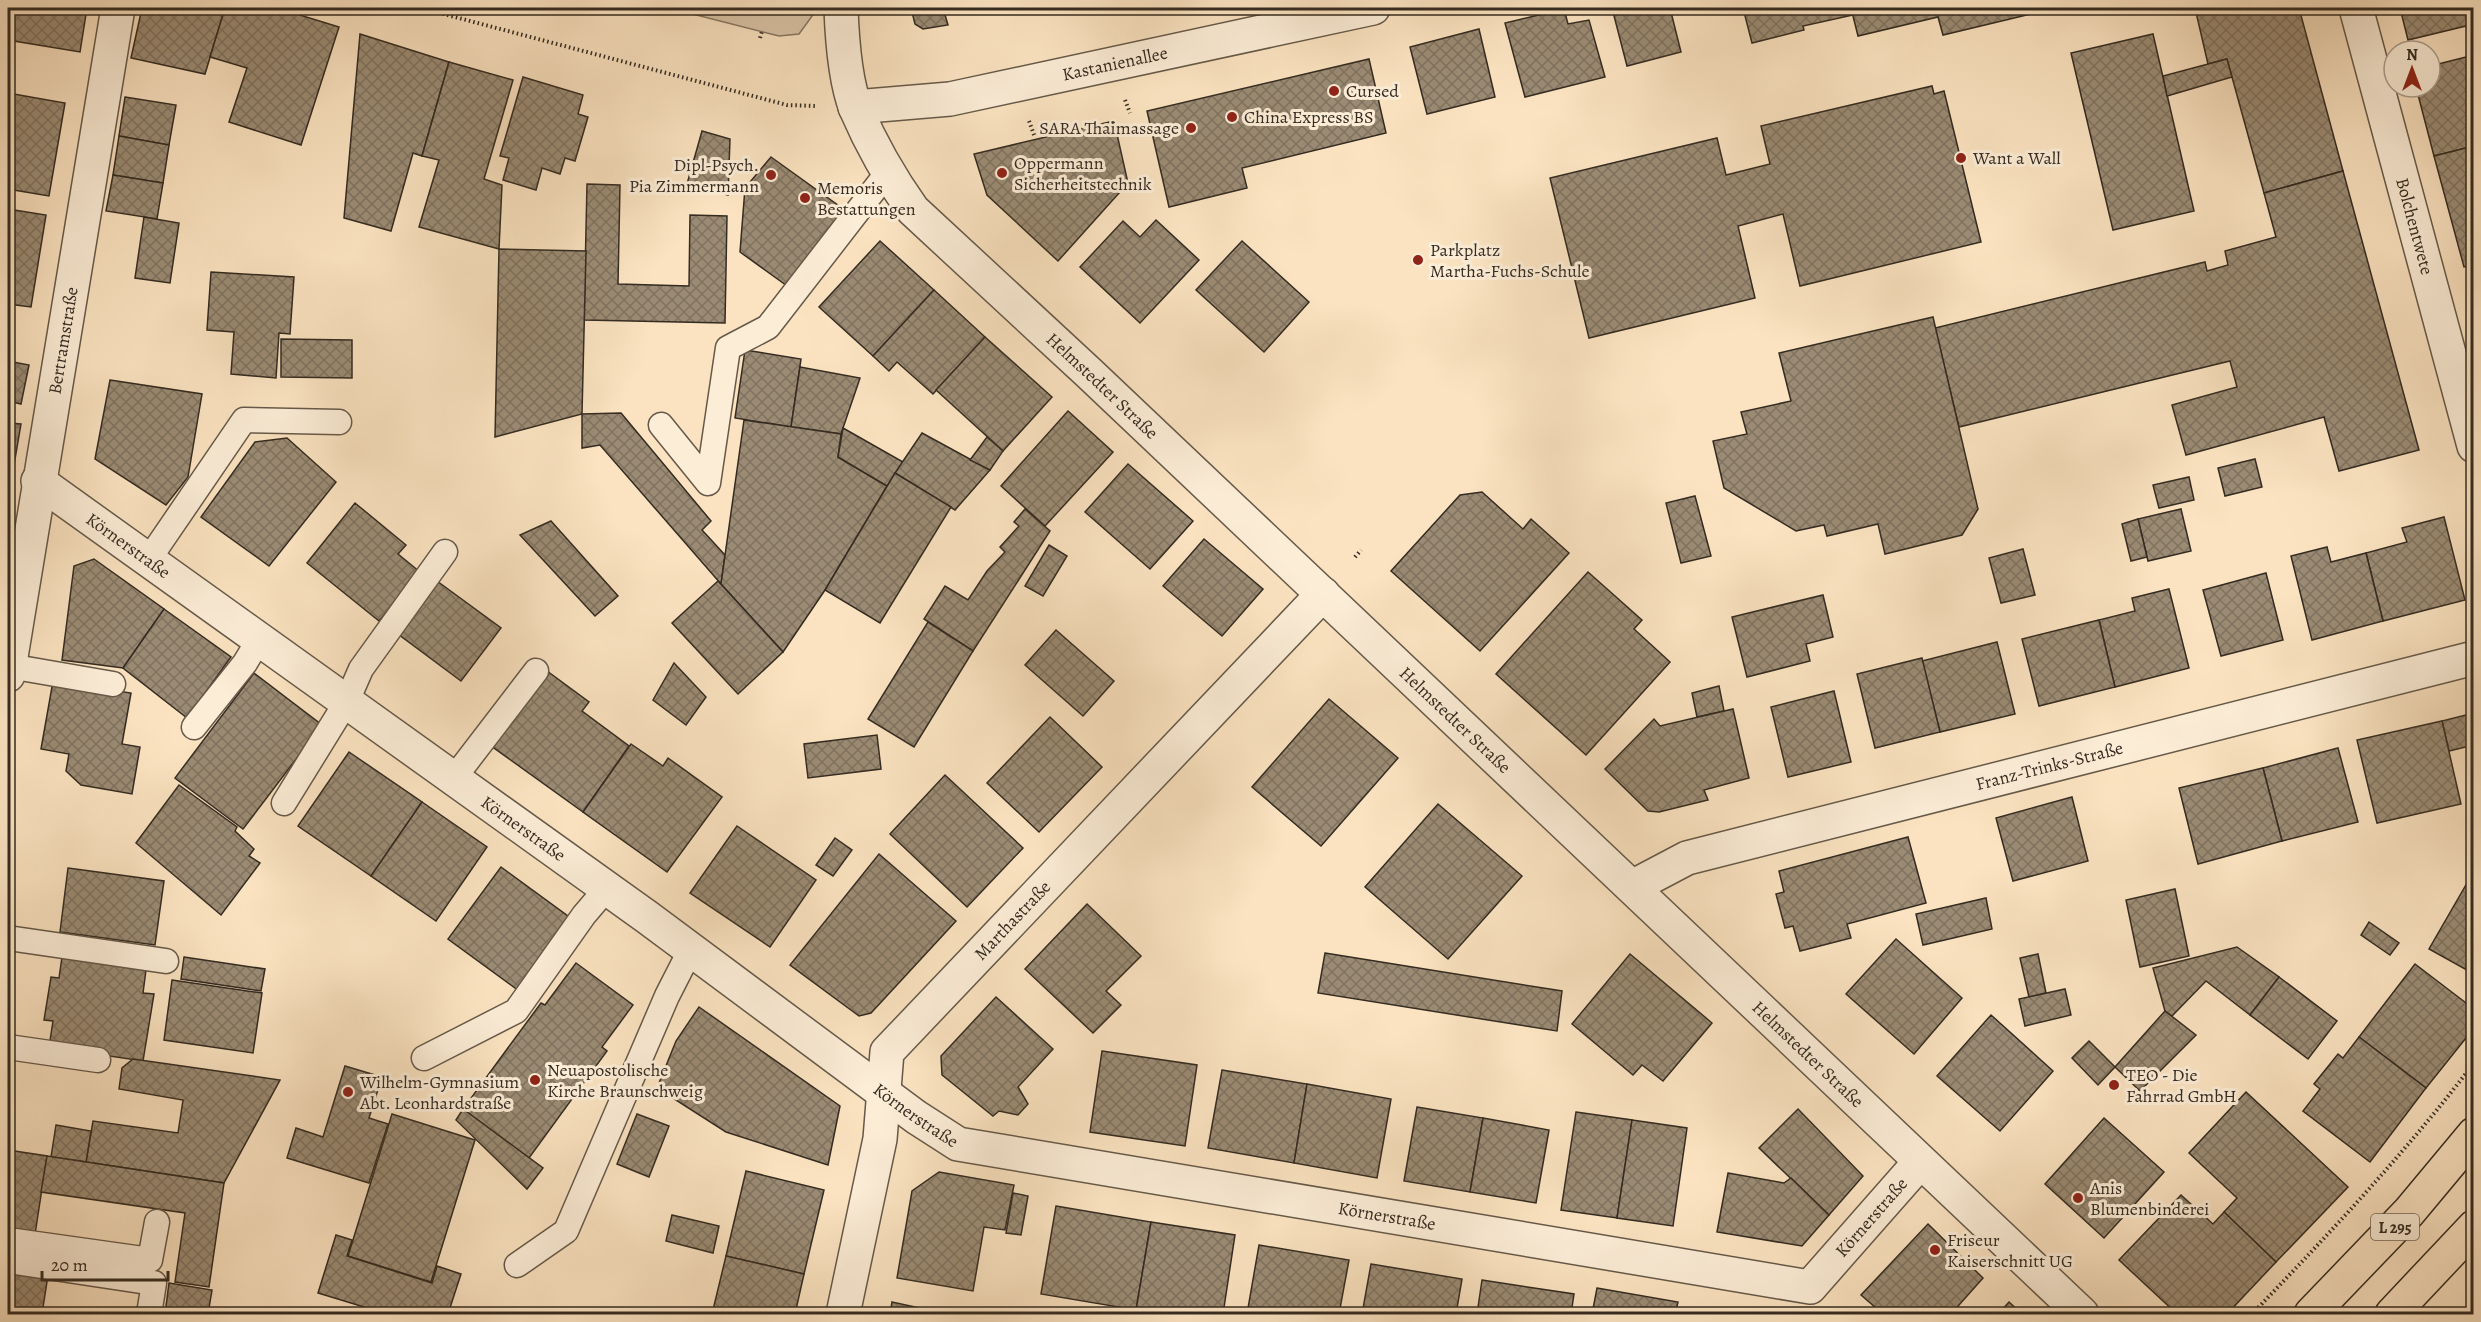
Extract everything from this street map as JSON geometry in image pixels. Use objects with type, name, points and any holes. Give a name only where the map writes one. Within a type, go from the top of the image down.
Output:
[{"type":"main road","name":"L 295","points":[[2311,1314],[2409,1212],[2474,1134]]},
{"type":"main road","points":[[2392,1314],[2474,1227]]},
{"type":"street","name":"Bertramstraße","points":[[8,670],[13,604],[38,481],[118,8]]},
{"type":"street","name":"Helmstedter Straße","points":[[841,8],[843,49],[855,107],[888,172],[913,210],[1323,594],[2082,1314]]},
{"type":"street","name":"Kastanienallee","points":[[855,107],[950,99],[1373,8]]},
{"type":"street","name":"Bolchentwete","points":[[2355,8],[2474,446]]},
{"type":"street","name":"Körnerstraße","points":[[38,481],[607,888],[916,1117],[958,1144],[1810,1287],[1920,1162]]},
{"type":"street","name":"Marthastraße","points":[[843,1314],[880,1139],[887,1052],[1323,594]]},
{"type":"street","name":"Franz-Trinks-Straße","points":[[1632,887],[1687,858],[2474,658]]},
{"type":"lane","points":[[661,425],[708,483],[728,348],[768,327],[888,172]]},
{"type":"lane","points":[[149,559],[244,420],[339,422]]},
{"type":"lane","points":[[284,803],[347,701],[361,669],[445,552]]},
{"type":"lane","points":[[194,728],[245,663],[260,638]]},
{"type":"lane","points":[[8,670],[112,684]]},
{"type":"lane","points":[[454,778],[536,671]]},
{"type":"lane","points":[[424,1058],[516,1011],[584,915],[607,888]]},
{"type":"lane","points":[[8,938],[166,961]]},
{"type":"lane","points":[[517,1265],[566,1231],[667,996],[691,949]]},
{"type":"lane","points":[[8,1047],[98,1060]]},
{"type":"lane","points":[[8,1240],[150,1260],[157,1222]]},
{"type":"lane","points":[[8,1261],[154,1283],[149,1314]]},
{"type":"path","points":[[421,8],[787,105],[855,107]]},
{"type":"path","points":[[760,38],[762,31]]},
{"type":"path","points":[[1124,96],[1130,113]]},
{"type":"path","points":[[1028,117],[1034,135]]},
{"type":"path","points":[[1355,557],[1361,550]]},
{"type":"path","points":[[2252,1314],[2326,1237],[2434,1115],[2474,1063]]},
{"type":"shaded area","points":[[669,8],[815,8],[815,12],[799,34],[779,36]]},
{"type":"building","points":[[9,8],[87,8],[80,52],[8,40]]},
{"type":"building","points":[[142,8],[225,8],[205,74],[131,58]]},
{"type":"building","points":[[225,8],[277,8],[339,27],[301,145],[229,122],[247,68],[210,57]]},
{"type":"building","points":[[911,8],[943,8],[948,25],[923,29],[915,24]]},
{"type":"building","points":[[1612,8],[1670,8],[1681,52],[1627,66]]},
{"type":"building","points":[[1743,8],[1799,8],[1800,11],[1815,8],[1851,8],[1853,15],[1803,26],[1804,30],[1752,43]]},
{"type":"building","points":[[1851,8],[2056,8],[1943,35],[1938,17],[1858,36]]},
{"type":"building","points":[[2195,8],[2299,8],[2343,171],[2264,193],[2227,59],[2208,64]]},
{"type":"building","points":[[2400,8],[2474,8],[2474,32],[2468,34],[2466,26],[2408,39]]},
{"type":"building","points":[[1564,9],[1568,24],[1589,20],[1605,77],[1525,97],[1505,23]]},
{"type":"building","points":[[1479,29],[1495,97],[1427,114],[1410,47]]},
{"type":"building","points":[[360,34],[449,62],[422,156],[413,153],[391,231],[344,218]]},
{"type":"building","points":[[2153,34],[2194,211],[2113,230],[2071,53]]},
{"type":"building","points":[[2474,55],[2474,146],[2434,156],[2419,99],[2442,99],[2442,63]]},
{"type":"building","points":[[1369,59],[1386,133],[1242,168],[1247,188],[1169,207],[1147,111]]},
{"type":"building","points":[[2227,59],[2232,77],[2167,96],[2163,76]]},
{"type":"building","points":[[449,62],[513,80],[484,179],[502,185],[499,249],[419,227],[439,160],[422,156]]},
{"type":"building","points":[[523,77],[583,95],[578,114],[588,117],[575,161],[565,158],[560,174],[542,168],[536,190],[503,180],[509,158],[500,156]]},
{"type":"building","points":[[1932,86],[1934,94],[1944,91],[1981,242],[1800,286],[1783,214],[1738,226],[1755,298],[1589,338],[1550,178],[1717,138],[1726,175],[1770,164],[1761,126]]},
{"type":"building","points":[[8,93],[65,103],[49,196],[8,189]]},
{"type":"building","points":[[125,97],[176,105],[169,145],[119,136]]},
{"type":"building","points":[[1114,121],[1128,183],[1058,261],[987,195],[974,154]]},
{"type":"building","points":[[702,131],[730,139],[728,195],[687,184]]},
{"type":"building","points":[[119,136],[169,145],[163,183],[113,175]]},
{"type":"building","points":[[2474,146],[2474,265],[2464,267],[2434,156]]},
{"type":"building","points":[[771,157],[846,211],[790,288],[740,252],[745,188]]},
{"type":"building","points":[[2343,171],[2419,450],[2339,471],[2324,417],[2186,455],[2172,405],[2237,387],[2230,361],[1959,427],[1935,328],[2205,262],[2207,271],[2228,265],[2225,251],[2276,237],[2264,193]]},
{"type":"building","points":[[113,175],[163,183],[157,219],[106,211]]},
{"type":"building","points":[[587,184],[620,185],[618,284],[689,286],[690,215],[727,216],[725,323],[584,320]]},
{"type":"building","points":[[8,209],[46,215],[31,307],[8,304]]},
{"type":"building","points":[[144,217],[179,223],[170,283],[135,278]]},
{"type":"building","points":[[1156,220],[1199,260],[1140,323],[1080,267],[1123,221],[1140,237]]},
{"type":"building","points":[[880,241],[934,290],[873,356],[819,307]]},
{"type":"building","points":[[1242,241],[1309,302],[1264,352],[1196,290]]},
{"type":"building","points":[[499,249],[586,251],[582,414],[495,437]]},
{"type":"building","points":[[211,272],[294,277],[290,334],[279,333],[276,378],[231,374],[234,332],[207,330]]},
{"type":"building","points":[[934,290],[985,337],[933,394],[897,362],[889,371],[873,356]]},
{"type":"building","points":[[1933,317],[1978,509],[1962,535],[1885,554],[1878,524],[1827,536],[1824,525],[1796,531],[1724,488],[1713,441],[1747,434],[1741,412],[1791,401],[1779,353]]},
{"type":"building","points":[[985,337],[1052,397],[1003,451],[936,390]]},
{"type":"building","points":[[281,339],[352,340],[352,378],[281,377]]},
{"type":"building","points":[[745,350],[801,359],[791,427],[735,418]]},
{"type":"building","points":[[8,361],[29,365],[21,404],[8,401]]},
{"type":"building","points":[[800,367],[860,378],[841,434],[791,427]]},
{"type":"building","points":[[110,380],[202,394],[188,477],[166,505],[95,459]]},
{"type":"building","points":[[1068,411],[1113,452],[1045,526],[1001,486]]},
{"type":"building","points":[[621,413],[711,521],[702,530],[725,555],[721,584],[600,445],[582,448],[582,414]]},
{"type":"building","points":[[744,420],[841,434],[838,457],[887,486],[825,590],[783,652],[721,584]]},
{"type":"building","points":[[8,423],[21,424],[8,500]]},
{"type":"building","points":[[843,428],[903,462],[887,486],[838,457]]},
{"type":"building","points":[[922,433],[990,470],[955,510],[895,473]]},
{"type":"building","points":[[987,437],[1003,451],[990,470],[970,460]]},
{"type":"building","points":[[287,438],[336,482],[269,566],[201,517],[255,442]]},
{"type":"building","points":[[2255,459],[2262,487],[2225,496],[2218,468]]},
{"type":"building","points":[[1128,464],[1193,521],[1150,569],[1085,512]]},
{"type":"building","points":[[895,473],[951,507],[880,623],[825,590]]},
{"type":"building","points":[[2189,477],[2194,500],[2159,508],[2153,485]]},
{"type":"building","points":[[1482,492],[1523,529],[1531,519],[1569,553],[1480,651],[1391,571],[1460,495]]},
{"type":"building","points":[[1695,496],[1711,556],[1681,563],[1666,503]]},
{"type":"building","points":[[355,503],[406,545],[398,554],[420,572],[379,621],[307,563]]},
{"type":"building","points":[[1025,509],[1050,531],[973,651],[924,619],[945,586],[968,600],[987,571],[1005,552],[1000,547],[1019,526],[1014,522]]},
{"type":"building","points":[[2181,509],[2191,551],[2148,561],[2138,519]]},
{"type":"building","points":[[2444,517],[2465,600],[2383,621],[2366,553],[2407,542],[2402,528]]},
{"type":"building","points":[[2138,519],[2147,557],[2131,561],[2122,524]]},
{"type":"building","points":[[551,521],[618,596],[595,616],[520,535]]},
{"type":"building","points":[[1204,539],[1263,589],[1222,636],[1163,586]]},
{"type":"building","points":[[1049,545],[1067,556],[1043,596],[1025,586]]},
{"type":"building","points":[[2327,547],[2331,562],[2366,553],[2383,621],[2312,640],[2291,556]]},
{"type":"building","points":[[2023,549],[2035,595],[2001,603],[1989,558]]},
{"type":"building","points":[[94,559],[164,609],[123,668],[62,660],[74,566]]},
{"type":"building","points":[[1588,572],[1642,620],[1634,629],[1670,662],[1586,755],[1496,674]]},
{"type":"building","points":[[2266,573],[2283,640],[2221,656],[2203,590]]},
{"type":"building","points":[[437,581],[501,628],[461,681],[398,634]]},
{"type":"building","points":[[718,581],[783,652],[738,694],[672,623]]},
{"type":"building","points":[[2169,589],[2189,668],[2115,687],[2099,620],[2135,611],[2132,598]]},
{"type":"building","points":[[1823,595],[1833,637],[1806,644],[1810,661],[1747,677],[1732,617]]},
{"type":"building","points":[[164,609],[231,657],[187,718],[123,668]]},
{"type":"building","points":[[2099,620],[2115,687],[2039,706],[2022,639]]},
{"type":"building","points":[[928,622],[973,651],[914,747],[868,719]]},
{"type":"building","points":[[1056,630],[1114,681],[1083,716],[1025,665]]},
{"type":"building","points":[[1997,642],[2015,714],[1940,732],[1922,661]]},
{"type":"building","points":[[1922,658],[1940,732],[1875,748],[1857,674]]},
{"type":"building","points":[[674,663],[706,697],[686,725],[653,700]]},
{"type":"building","points":[[543,668],[589,702],[582,711],[629,746],[583,812],[487,743]]},
{"type":"building","points":[[254,673],[322,725],[243,829],[175,778]]},
{"type":"building","points":[[53,681],[131,693],[122,744],[140,747],[132,794],[81,785],[66,771],[69,754],[41,749]]},
{"type":"building","points":[[1719,686],[1724,711],[1697,717],[1692,693]]},
{"type":"building","points":[[1834,691],[1851,762],[1788,777],[1771,707]]},
{"type":"building","points":[[1329,699],[1398,758],[1321,846],[1252,787]]},
{"type":"building","points":[[1733,709],[1749,778],[1704,790],[1708,800],[1659,812],[1648,811],[1605,769],[1654,719],[1660,726]]},
{"type":"building","points":[[2474,713],[2474,745],[2449,751],[2442,721]]},
{"type":"building","points":[[1050,717],[1102,767],[1039,832],[987,783]]},
{"type":"building","points":[[2442,721],[2461,804],[2377,823],[2357,740]]},
{"type":"building","points":[[877,735],[881,769],[808,778],[804,744]]},
{"type":"building","points":[[631,744],[663,766],[668,758],[722,797],[667,872],[583,812]]},
{"type":"building","points":[[2338,748],[2358,822],[2282,841],[2263,768]]},
{"type":"building","points":[[349,752],[422,802],[371,876],[298,826]]},
{"type":"building","points":[[2263,768],[2282,841],[2198,864],[2179,788]]},
{"type":"building","points":[[945,775],[1023,848],[967,907],[890,834]]},
{"type":"building","points":[[179,785],[237,827],[235,831],[254,849],[249,856],[260,863],[221,915],[136,843]]},
{"type":"building","points":[[2072,797],[2088,861],[2013,881],[1996,818]]},
{"type":"building","points":[[422,802],[487,847],[436,921],[371,876]]},
{"type":"building","points":[[1438,804],[1522,876],[1448,959],[1365,887]]},
{"type":"building","points":[[737,826],[816,880],[770,947],[690,893]]},
{"type":"building","points":[[1908,837],[1926,903],[1847,924],[1851,938],[1800,951],[1793,926],[1785,928],[1776,894],[1784,892],[1779,871]]},
{"type":"building","points":[[835,838],[852,850],[833,876],[816,865]]},
{"type":"building","points":[[879,854],[956,921],[871,1013],[859,1016],[790,965]]},
{"type":"building","points":[[501,867],[572,919],[519,991],[448,939]]},
{"type":"building","points":[[68,868],[164,881],[155,945],[60,932]]},
{"type":"building","points":[[2474,871],[2474,974],[2429,949]]},
{"type":"building","points":[[2175,889],[2189,956],[2140,967],[2126,900]]},
{"type":"building","points":[[1986,898],[1992,929],[1923,945],[1916,914]]},
{"type":"building","points":[[1087,904],[1141,956],[1106,991],[1121,1005],[1093,1033],[1025,969]]},
{"type":"building","points":[[2369,922],[2399,943],[2390,955],[2361,935]]},
{"type":"building","points":[[1896,939],[1962,998],[1914,1054],[1846,994]]},
{"type":"building","points":[[2237,947],[2279,977],[2250,1015],[2206,981],[2172,1016],[2165,1011],[2153,968]]},
{"type":"building","points":[[1325,953],[1562,991],[1557,1031],[1318,993]]},
{"type":"building","points":[[1630,954],[1712,1023],[1663,1081],[1642,1065],[1633,1075],[1572,1024]]},
{"type":"building","points":[[2038,954],[2046,993],[2029,997],[2020,958]]},
{"type":"building","points":[[62,957],[146,970],[143,993],[154,994],[143,1061],[49,1047],[53,1021],[44,1020],[51,977],[59,978]]},
{"type":"building","points":[[184,957],[265,969],[261,991],[181,979]]},
{"type":"building","name":"Neuapostolische Kirche Braunschweig","points":[[576,963],[633,1005],[602,1047],[607,1051],[529,1158],[463,1109],[541,1003],[545,1005]]},
{"type":"building","points":[[2415,964],[2474,1009],[2474,1028],[2426,1088],[2359,1037]]},
{"type":"building","points":[[2279,977],[2337,1021],[2308,1059],[2250,1015]]},
{"type":"building","points":[[172,980],[262,993],[253,1053],[164,1040]]},
{"type":"building","points":[[2065,989],[2071,1015],[2025,1026],[2019,999]]},
{"type":"building","points":[[996,997],[1053,1049],[1018,1087],[1028,1104],[1018,1115],[999,1111],[993,1116],[942,1075],[941,1056]]},
{"type":"building","points":[[699,1007],[840,1106],[828,1165],[726,1132],[657,1088],[676,1041]]},
{"type":"building","points":[[2165,1011],[2196,1035],[2140,1091],[2115,1067]]},
{"type":"building","points":[[1991,1015],[2053,1071],[2000,1131],[1937,1076]]},
{"type":"building","points":[[2359,1037],[2426,1088],[2370,1162],[2303,1111],[2320,1089],[2314,1084],[2338,1054],[2343,1058]]},
{"type":"building","points":[[2089,1041],[2115,1067],[2098,1085],[2072,1058]]},
{"type":"building","points":[[1102,1051],[1197,1065],[1185,1146],[1090,1132]]},
{"type":"building","points":[[133,1059],[280,1080],[224,1183],[86,1162],[93,1121],[178,1133],[183,1100],[119,1089],[122,1068]]},
{"type":"building","points":[[345,1066],[382,1077],[369,1118],[388,1124],[369,1183],[287,1158],[296,1128],[323,1137]]},
{"type":"building","points":[[1222,1070],[1307,1084],[1294,1163],[1208,1148]]},
{"type":"building","points":[[1307,1084],[1391,1099],[1377,1178],[1294,1163]]},
{"type":"building","points":[[2246,1092],[2348,1187],[2276,1262],[2224,1212],[2237,1198],[2189,1153]]},
{"type":"building","points":[[1417,1107],[1483,1118],[1470,1192],[1404,1181]]},
{"type":"building","points":[[463,1109],[543,1168],[527,1189],[456,1120]]},
{"type":"building","points":[[1798,1109],[1863,1176],[1829,1215],[1759,1148]]},
{"type":"building","points":[[1576,1112],[1632,1120],[1617,1218],[1561,1210]]},
{"type":"building","points":[[392,1114],[475,1140],[431,1282],[348,1256]]},
{"type":"building","points":[[637,1114],[669,1126],[649,1177],[617,1164]]},
{"type":"building","points":[[1483,1118],[1549,1130],[1536,1203],[1470,1192]]},
{"type":"building","points":[[2104,1118],[2164,1172],[2104,1238],[2045,1184]]},
{"type":"building","points":[[1632,1120],[1687,1128],[1673,1226],[1617,1218]]},
{"type":"building","points":[[56,1125],[91,1131],[86,1162],[51,1157]]},
{"type":"building","points":[[8,1150],[47,1156],[34,1241],[8,1237]]},
{"type":"building","points":[[47,1156],[224,1183],[209,1287],[175,1282],[185,1213],[41,1192]]},
{"type":"building","points":[[746,1171],[824,1190],[804,1274],[726,1256]]},
{"type":"building","points":[[939,1172],[1014,1185],[1005,1230],[984,1227],[973,1291],[897,1278],[912,1191]]},
{"type":"building","points":[[1728,1173],[1784,1183],[1791,1178],[1829,1215],[1802,1246],[1717,1232]]},
{"type":"building","points":[[1013,1193],[1028,1196],[1021,1235],[1006,1233]]},
{"type":"building","points":[[2181,1195],[2213,1224],[2224,1212],[2276,1262],[2227,1314],[2177,1314],[2119,1260]]},
{"type":"building","points":[[1056,1206],[1151,1222],[1136,1310],[1041,1294]]},
{"type":"building","points":[[672,1215],[719,1226],[713,1253],[666,1241]]},
{"type":"building","points":[[1151,1222],[1235,1235],[1223,1314],[1160,1314],[1136,1310]]},
{"type":"building","points":[[1928,1224],[1983,1278],[1951,1314],[1883,1314],[1861,1295]]},
{"type":"building","points":[[336,1235],[352,1240],[347,1256],[432,1283],[437,1266],[461,1274],[448,1314],[387,1314],[318,1293]]},
{"type":"building","points":[[1259,1245],[1349,1260],[1339,1314],[1247,1314]]},
{"type":"building","points":[[726,1256],[804,1274],[795,1314],[712,1314]]},
{"type":"building","points":[[1371,1264],[1462,1279],[1456,1314],[1362,1314]]},
{"type":"building","points":[[8,1268],[48,1275],[42,1314],[8,1314]]},
{"type":"building","points":[[1482,1280],[1574,1294],[1571,1314],[1477,1314]]},
{"type":"building","points":[[169,1283],[212,1290],[208,1314],[165,1314]]},
{"type":"building","points":[[1597,1288],[1678,1302],[1675,1314],[1592,1314]]},
{"type":"building","points":[[892,1302],[947,1314],[890,1314]]},
{"type":"building","points":[[2009,1302],[2022,1314],[1998,1314]]},
{"type":"place","name":"Cursed","points":[[1334,91]]},
{"type":"place","name":"China Express BS","points":[[1232,117]]},
{"type":"place","name":"SARA Thaimassage","points":[[1191,128]]},
{"type":"place","name":"Want a Wall","points":[[1961,158]]},
{"type":"place","name":"Oppermann Sicherheitstechnik","points":[[1002,173]]},
{"type":"place","name":"Dipl-Psych. Pia Zimmermann","points":[[771,175]]},
{"type":"place","name":"Memoris Bestattungen","points":[[805,198]]},
{"type":"place","name":"Parkplatz Martha-Fuchs-Schule","points":[[1418,260]]},
{"type":"place","name":"Neuapostolische Kirche Braunschweig","points":[[535,1080]]},
{"type":"place","name":"TEO - Die Fahrrad GmbH","points":[[2114,1085]]},
{"type":"place","name":"Wilhelm-Gymnasium Abt. Leonhardstraße","points":[[348,1092]]},
{"type":"place","name":"Anis Blumenbinderei","points":[[2078,1198]]},
{"type":"place","name":"Friseur Kaiserschnitt UG","points":[[1935,1250]]}]
